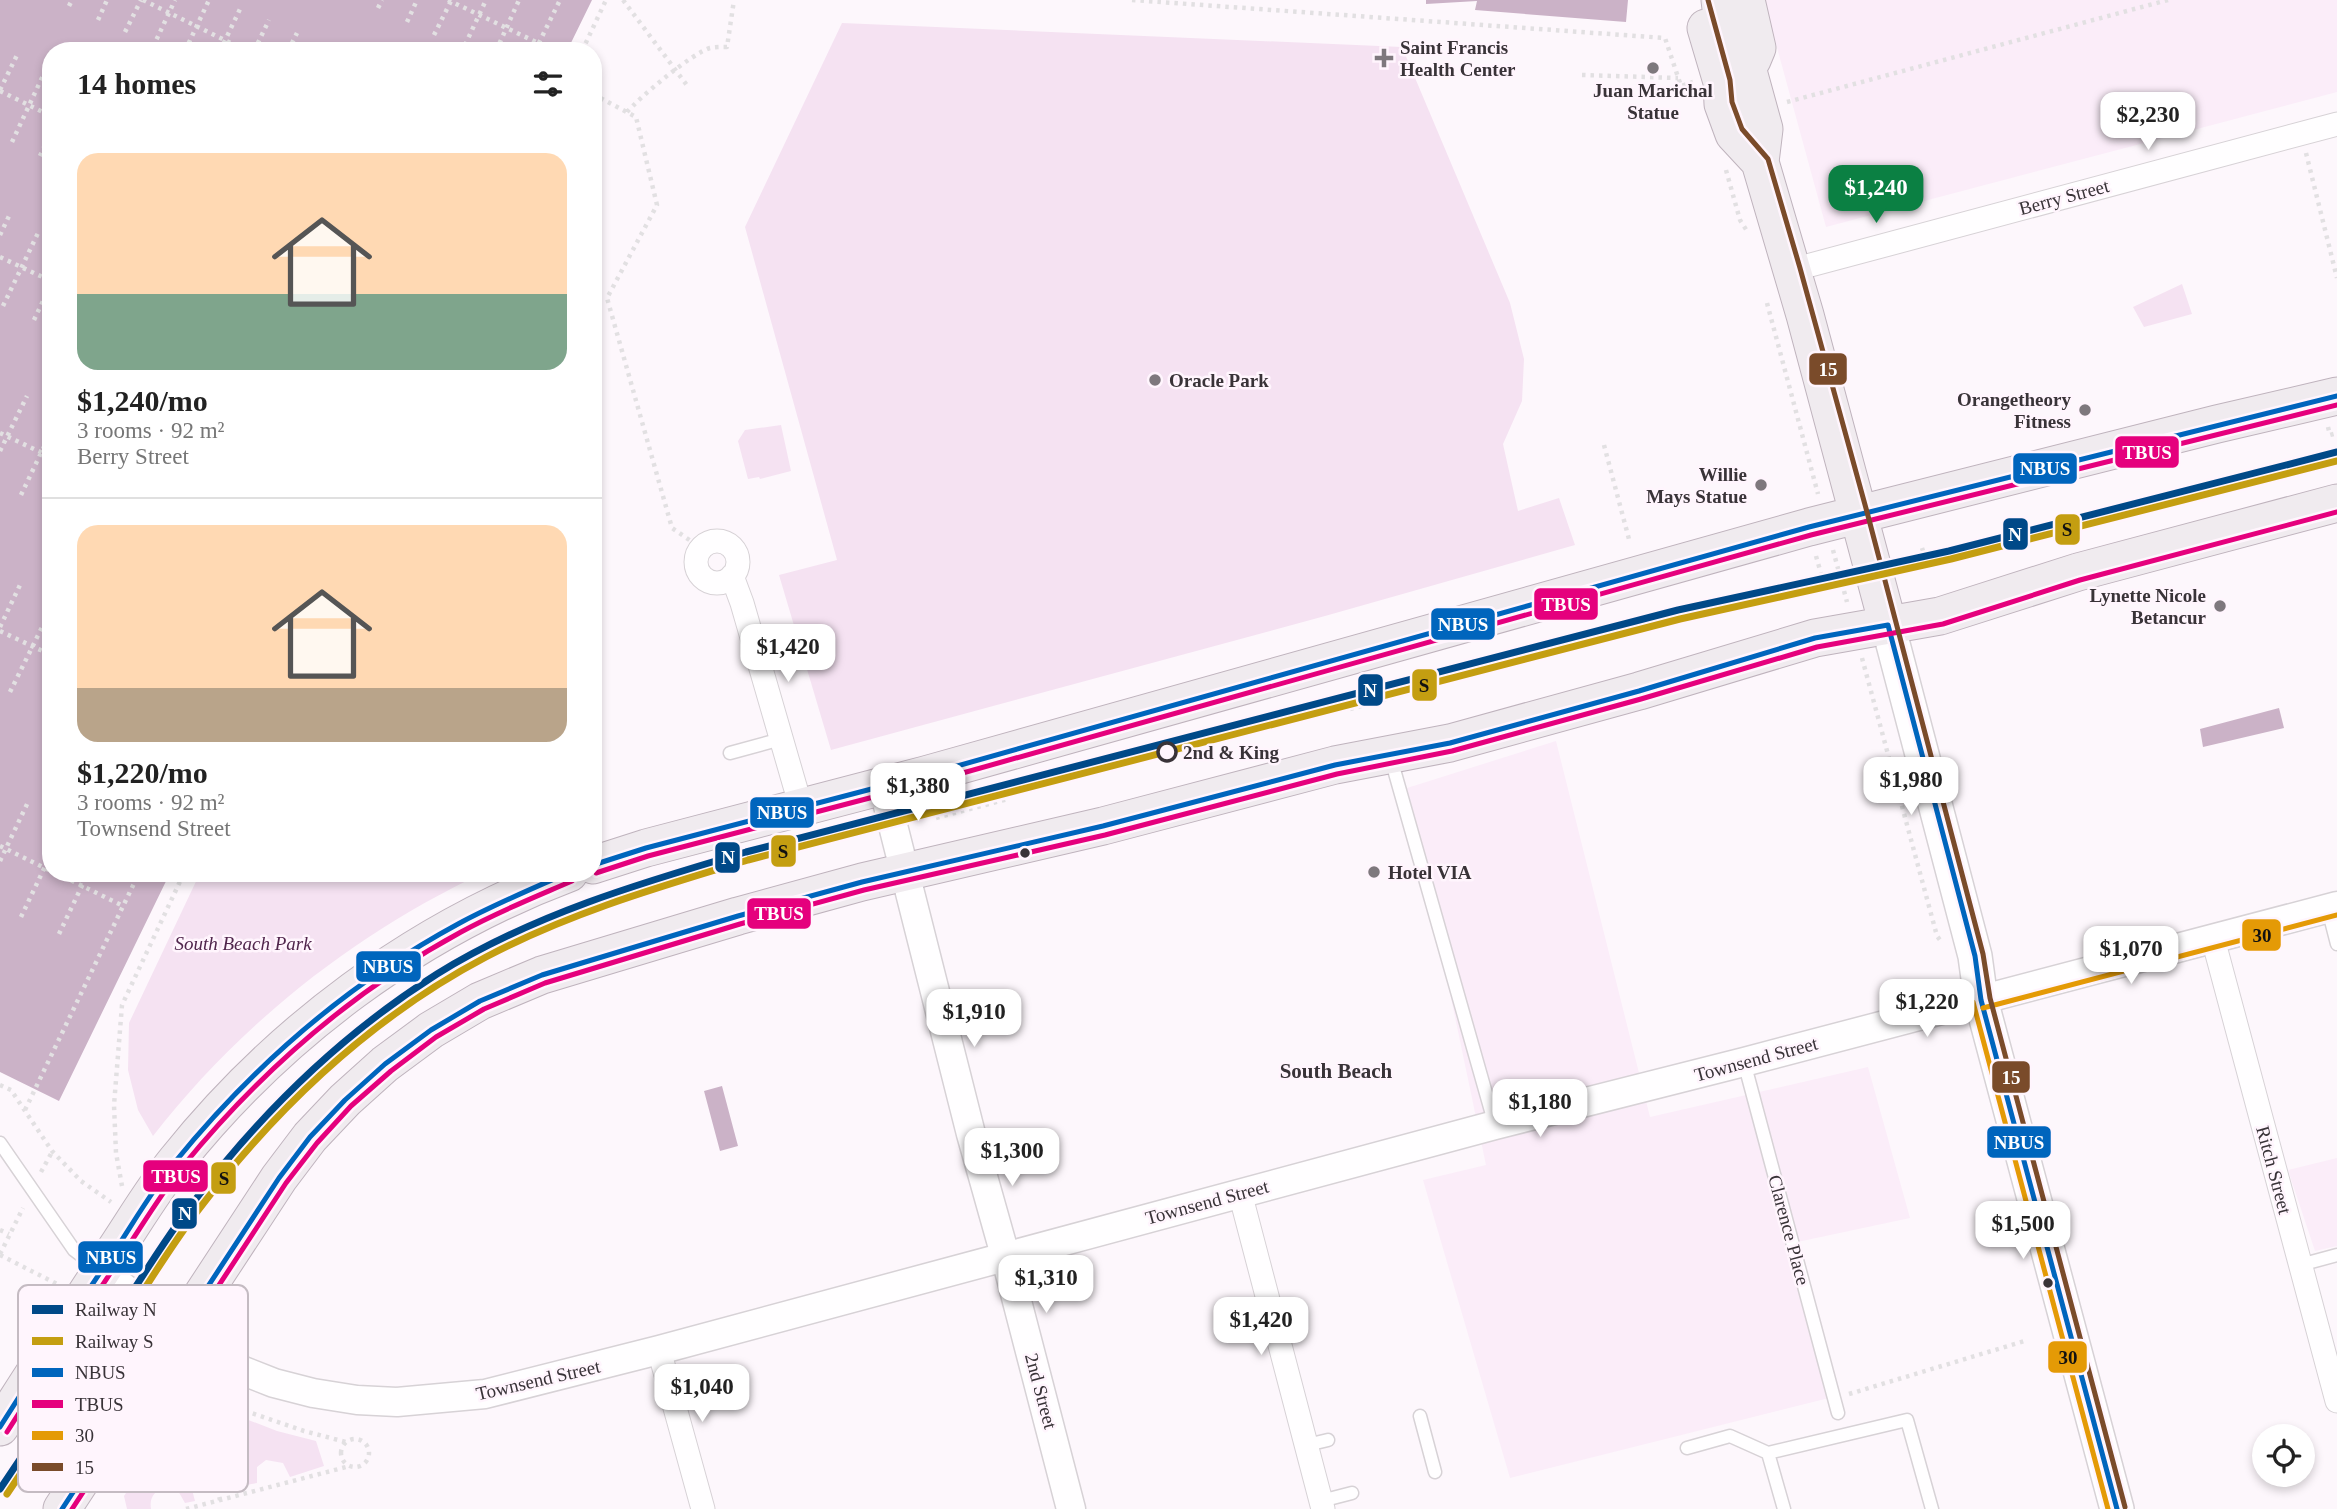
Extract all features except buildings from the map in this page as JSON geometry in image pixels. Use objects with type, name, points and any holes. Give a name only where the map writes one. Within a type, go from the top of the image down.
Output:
[{"type":"main road","points":[[1699,0],[1722,82],[1723,104],[1742,164],[1792,270],[1834,531],[1872,628],[1975,956],[1981,1000],[2116,1509]]},
{"type":"main road","points":[[1720,0],[1722,17],[1732,47],[1748,71],[1764,129],[1742,164]]},
{"type":"main road","points":[[1746,0],[1757,48],[1748,71]]},
{"type":"main road","points":[[602,862],[646,848],[1834,531],[2217,424],[2332,411]]},
{"type":"main road","points":[[209,1285],[279,1178],[310,1137],[385,1064],[431,1030],[480,1001],[542,975],[738,916],[905,872],[1103,826],[1335,765],[1450,743],[1639,691],[1815,638],[1940,616],[2078,572],[2337,503]]},
{"type":"main road","points":[[93,1285],[175,1162],[231,1099],[306,1028],[384,968],[434,937],[500,902],[548,882]]},
{"type":"main road","points":[[0,1427],[18,1399]]},
{"type":"main road","points":[[62,1509],[73,1492]]},
{"type":"street","name":"Berry Street","points":[[1792,270],[2337,124]]},
{"type":"street","points":[[701,548],[715,541],[731,545],[738,561],[736,572],[732,576],[801,807]]},
{"type":"street","name":"2nd Street","points":[[883,786],[971,1134],[1071,1509]]},
{"type":"street","name":"Townsend Street","points":[[248,1372],[274,1383],[313,1393],[357,1400],[440,1400],[485,1394],[659,1350],[1495,1125],[2332,908]]},
{"type":"street","name":"Ritch Street","points":[[2213,939],[2300,1265],[2331,1355],[2337,1401]]},
{"type":"street","points":[[1240,1193],[1317,1442],[1322,1505]]},
{"type":"street","name":"Townsend Street","points":[[102,1271],[120,1285]]},
{"type":"street","points":[[659,1350],[703,1509]]},
{"type":"lane","points":[[730,753],[781,739]]},
{"type":"lane","points":[[1390,755],[1495,1125]]},
{"type":"lane","points":[[2332,908],[2337,944]]},
{"type":"lane","name":"Clarence Place","points":[[1744,1062],[1842,1435]]},
{"type":"lane","points":[[2,1151],[74,1250],[102,1271]]},
{"type":"lane","points":[[2300,1265],[2337,1255]]},
{"type":"lane","points":[[1420,1416],[1435,1472]]},
{"type":"lane","points":[[1687,1448],[1730,1436],[1768,1453],[1908,1420],[1932,1509]]},
{"type":"lane","points":[[1768,1453],[1784,1509]]},
{"type":"lane","points":[[1322,1505],[1352,1493]]},
{"type":"path","points":[[97,20],[107,0]]},
{"type":"path","points":[[125,32],[142,0],[228,42]]},
{"type":"path","points":[[155,42],[175,0]]},
{"type":"path","points":[[189,42],[209,0]]},
{"type":"path","points":[[378,8],[382,0]]},
{"type":"path","points":[[407,22],[417,0]]},
{"type":"path","points":[[434,35],[450,0],[536,42]]},
{"type":"path","points":[[466,42],[486,0]]},
{"type":"path","points":[[500,42],[519,0]]},
{"type":"path","points":[[539,42],[560,0]]},
{"type":"path","points":[[586,42],[606,0]]},
{"type":"path","points":[[623,0],[690,88]]},
{"type":"path","points":[[627,112],[660,81],[695,55],[712,47],[727,47],[734,0]]},
{"type":"path","points":[[1132,0],[1665,38],[1681,86]]},
{"type":"path","points":[[1794,100],[2168,0]]},
{"type":"path","points":[[224,42],[241,7]]},
{"type":"path","points":[[258,42],[269,20]]},
{"type":"path","points":[[292,42],[297,33]]},
{"type":"path","points":[[18,52],[0,90],[42,111]]},
{"type":"path","points":[[1582,75],[1678,78]]},
{"type":"path","points":[[12,142],[42,78]]},
{"type":"path","points":[[602,99],[636,117],[657,205],[607,298],[672,528],[701,548]]},
{"type":"path","points":[[2301,134],[2337,278]]},
{"type":"path","points":[[40,156],[42,152]]},
{"type":"path","points":[[1742,164],[1740,219],[1749,232],[1751,242]]},
{"type":"path","points":[[0,235],[9,216]]},
{"type":"path","points":[[4,306],[39,231]]},
{"type":"path","points":[[0,257],[42,278]]},
{"type":"path","points":[[1765,295],[1834,531],[1872,628],[1937,936],[1943,943]]},
{"type":"path","points":[[34,320],[42,302]]},
{"type":"path","points":[[0,451],[27,396]]},
{"type":"path","points":[[2332,411],[2330,435],[2337,433]]},
{"type":"path","points":[[0,433],[42,453]]},
{"type":"path","points":[[1604,445],[1630,542]]},
{"type":"path","points":[[21,495],[42,451]]},
{"type":"path","points":[[1822,577],[1834,531]]},
{"type":"path","points":[[20,586],[0,629],[42,650]]},
{"type":"path","points":[[10,692],[42,627]]},
{"type":"path","points":[[1350,709],[1411,692]]},
{"type":"path","points":[[936,818],[1007,799]]},
{"type":"path","points":[[0,861],[29,800]]},
{"type":"path","points":[[0,846],[42,867]]},
{"type":"path","points":[[20,916],[42,872]]},
{"type":"path","points":[[75,882],[124,906]]},
{"type":"path","points":[[59,934],[85,882]]},
{"type":"path","points":[[25,1111],[135,882]]},
{"type":"path","points":[[122,1187],[116,1153],[114,1105],[122,1005],[180,882]]},
{"type":"path","points":[[0,1085],[11,1090],[52,1151],[81,1181],[111,1202]]},
{"type":"path","points":[[0,1230],[9,1234]]},
{"type":"path","points":[[0,1255],[60,1285]]},
{"type":"path","points":[[1834,1398],[2028,1340]]},
{"type":"path","points":[[186,1509],[349,1466],[359,1467],[367,1462],[370,1449],[360,1439],[346,1442],[248,1412]]},
{"type":"path","points":[[346,1442],[341,1455],[349,1466]]},
{"type":"path","points":[[218,1492],[220,1500]]},
{"type":"shaded area","points":[[0,0],[592,0],[571,42],[42,42],[42,882],[166,882],[59,1101],[0,1072]]},
{"type":"shaded area","points":[[1426,0],[1628,0],[1626,22],[1475,10],[1477,1],[1426,4]]},
{"type":"shaded area","points":[[1764,0],[2337,0],[2337,92],[1826,227]]},
{"type":"shaded area","points":[[2279,708],[2284,728],[2203,747],[2200,729]]},
{"type":"shaded area","points":[[1556,741],[1650,1117],[1868,1067],[1910,1218],[1788,1244],[1833,1397],[1510,1478],[1423,1180],[1486,1165],[1407,788]]},
{"type":"shaded area","points":[[722,1086],[738,1146],[720,1151],[704,1091]]},
{"type":"shaded area","points":[[2337,1158],[2337,1246],[2315,1251],[2288,1170]]},
{"type":"green space","name":"Oracle Park","points":[[842,23],[1402,47],[1510,303],[1524,359],[1522,401],[1503,444],[1518,511],[1559,498],[1575,545],[831,750],[779,575],[837,560],[745,227]]},
{"type":"green space","points":[[2182,284],[2192,314],[2144,327],[2133,307]]},
{"type":"green space","points":[[781,425],[791,471],[760,479],[748,479],[738,441],[745,430]]},
{"type":"green space","name":"South Beach Park","points":[[196,882],[465,882],[390,924],[302,985],[223,1057],[153,1136],[138,1110],[128,1070],[129,1023]]},
{"type":"green space","points":[[248,1420],[316,1441],[324,1466],[290,1477],[283,1463],[266,1460],[257,1467],[257,1483],[248,1485]]},
{"type":"green space","points":[[127,1492],[157,1492],[151,1501],[151,1509],[127,1509],[124,1496]]},
{"type":"green space","points":[[179,1492],[193,1492],[195,1501],[185,1503]]},
{"type":"rail line","name":"N","points":[[137,1285],[218,1171],[274,1107],[336,1049],[402,997],[473,953],[510,934],[587,903],[746,852],[1678,610],[1949,551],[2337,452]]},
{"type":"rail line","name":"S","points":[[147,1285],[199,1209],[229,1171],[294,1100],[329,1067],[404,1007],[444,981],[517,941],[582,914],[748,860],[1680,619],[1951,559],[2337,461]]},
{"type":"rail line","name":"N","points":[[0,1489],[18,1462]]},
{"type":"rail line","name":"S","points":[[7,1494],[18,1478]]},
{"type":"transit line","name":"15","points":[[1708,0],[1730,80],[1732,102],[1742,129],[1768,159],[1800,268],[1983,954],[1990,998],[2125,1507]]},
{"type":"transit line","name":"NBUS","points":[[602,862],[646,848],[925,775],[1809,527],[2337,396]]},
{"type":"transit line","name":"TBUS","points":[[602,871],[648,856],[927,783],[1811,535],[2337,405]]},
{"type":"transit line","name":"TBUS","points":[[219,1285],[286,1183],[317,1143],[351,1106],[436,1037],[484,1009],[545,983],[864,890],[1105,835],[1337,774],[1452,751],[1817,647],[1943,624],[2080,580],[2337,512]]},
{"type":"transit line","name":"NBUS","points":[[209,1285],[279,1178],[310,1137],[345,1100],[385,1064],[431,1030],[480,1001],[542,975],[862,882],[1103,826],[1335,765],[1450,743],[1639,691],[1815,638],[1888,625],[1975,956],[1981,1000],[2117,1509]]},
{"type":"transit line","name":"NBUS","points":[[92,1285],[167,1172],[237,1093],[305,1029],[341,1000],[418,947],[485,910],[547,882]]},
{"type":"transit line","name":"TBUS","points":[[102,1285],[183,1166],[244,1098],[311,1036],[346,1007],[421,955],[488,918],[570,882]]},
{"type":"transit line","name":"30","points":[[1983,1008],[2337,915]]},
{"type":"transit line","name":"30","points":[[1973,1002],[2108,1509]]},
{"type":"transit line","name":"NBUS","points":[[0,1427],[18,1399]]},
{"type":"transit line","name":"TBUS","points":[[7,1432],[18,1415]]},
{"type":"transit line","name":"NBUS","points":[[62,1509],[73,1492]]},
{"type":"transit line","name":"TBUS","points":[[72,1509],[83,1492]]},
{"type":"place","name":"Saint Francis Health Center","points":[[1384,58]]},
{"type":"place","name":"Juan Marichal Statue","points":[[1653,68]]},
{"type":"place","name":"Oracle Park","points":[[1155,380]]},
{"type":"place","name":"Orangetheory Fitness","points":[[2085,410]]},
{"type":"place","name":"Willie Mays Statue","points":[[1761,485]]},
{"type":"place","name":"Lynette Nicole Betancur","points":[[2220,606]]},
{"type":"place","name":"2nd & King","points":[[1167,752]]},
{"type":"place","name":"Hotel VIA","points":[[1374,872]]},
{"type":"district","name":"South Beach","points":[[1336,1071]]}]
